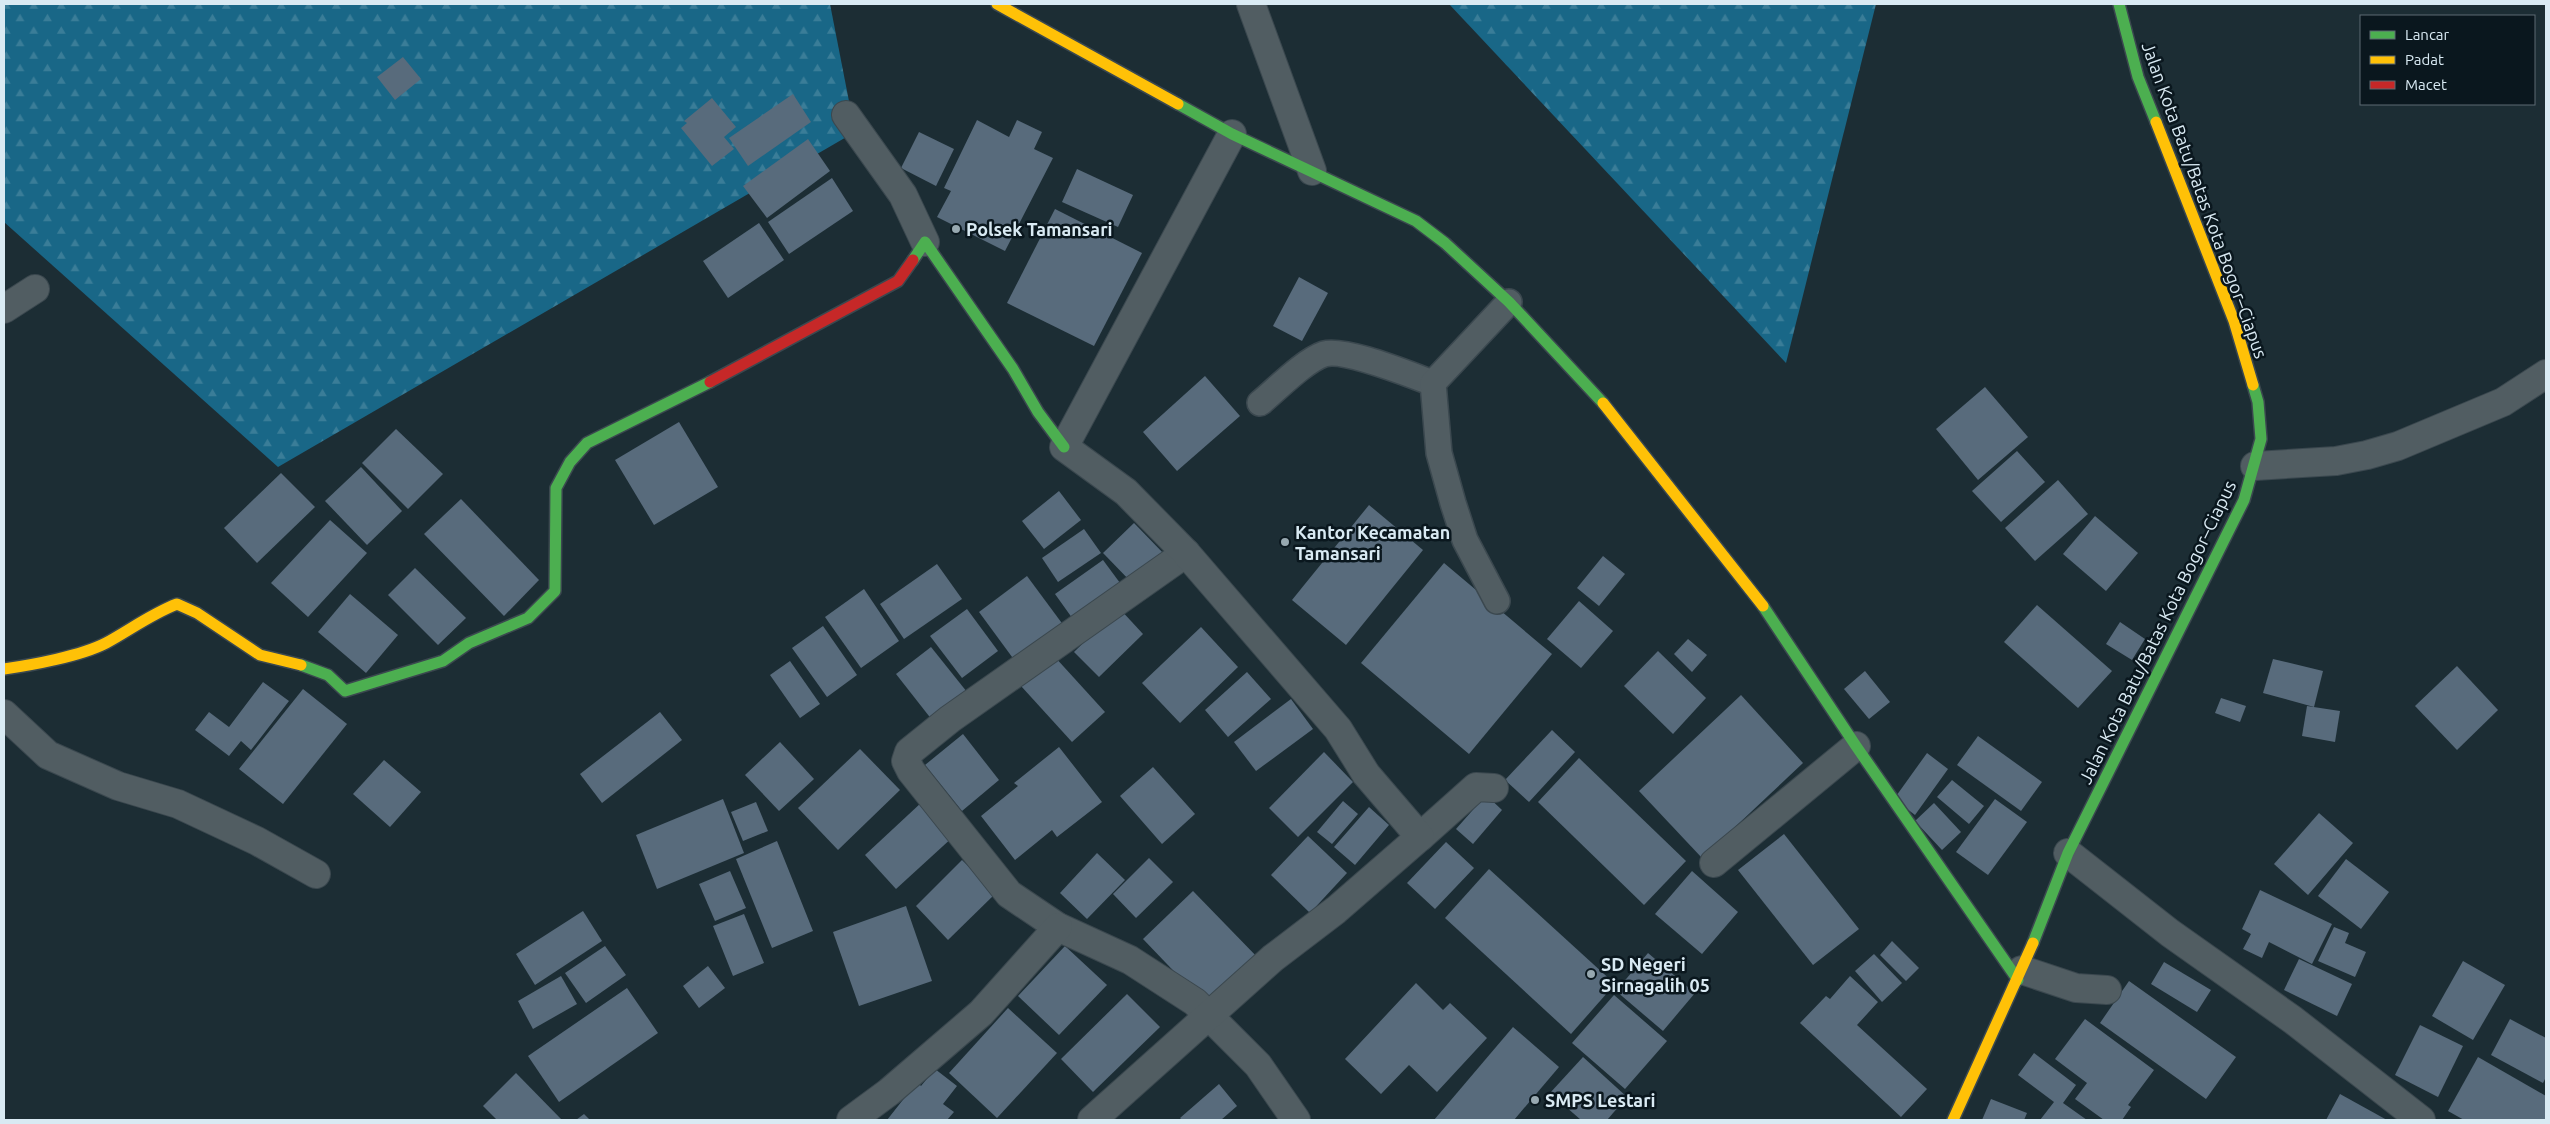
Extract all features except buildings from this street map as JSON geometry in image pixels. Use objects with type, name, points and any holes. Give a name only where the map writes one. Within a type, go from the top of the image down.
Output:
[{"type":"street","points":[[997,4],[1232,134],[1416,221],[1444,242],[1509,302],[1616,417],[1754,591],[1856,746],[2020,975],[2076,988],[2107,990]]},
{"type":"street","points":[[1251,4],[1312,171]]},
{"type":"street","name":"Jalan Kota Batu/Batas Kota Bogor–Ciapus","points":[[1953,1120],[2020,975],[2068,852],[2241,508],[2255,466],[2261,439],[2258,402],[2237,330],[2138,77],[2119,4]]},
{"type":"street","points":[[846,115],[903,195],[925,242],[1013,369],[1038,412],[1064,446],[1126,492],[1186,553],[1338,728],[1366,774],[1420,837]]},
{"type":"street","points":[[1064,446],[1232,134]]},
{"type":"street","points":[[4,669],[38,664],[104,644],[155,612],[177,604],[197,613],[260,655],[301,665],[328,676],[345,691],[443,661],[469,642],[528,618],[555,591],[557,556],[556,488],[570,462],[587,444],[708,383],[898,281],[925,242]]},
{"type":"street","points":[[4,309],[35,289]]},
{"type":"street","points":[[2255,466],[2336,461],[2398,446],[2504,402],[2546,374]]},
{"type":"street","points":[[1186,553],[950,719],[906,756],[911,771],[1009,894],[1058,927],[1137,964],[1195,1002],[1258,1065],[1296,1120]]},
{"type":"street","points":[[4,714],[48,755],[118,786],[178,804],[257,841],[316,874]]},
{"type":"street","points":[[1714,863],[1856,746]]},
{"type":"street","points":[[1092,1120],[1210,1017],[1273,958],[1336,910],[1476,787],[1494,788]]},
{"type":"street","points":[[2068,852],[2185,944],[2293,1020],[2421,1120]]},
{"type":"street","points":[[851,1120],[889,1092],[981,1013],[1058,927]]},
{"type":"lane","points":[[1497,602],[1465,540],[1439,453],[1433,383],[1509,302]]},
{"type":"lane","points":[[1260,404],[1312,360],[1326,354],[1347,354],[1433,383]]},
{"type":"green space","points":[[4,4],[830,4],[855,132],[278,467],[4,222]]},
{"type":"green space","points":[[1449,4],[1876,4],[1786,363]]},
{"type":"traffic: fast","points":[[2119,4],[2138,77],[2156,122]]},
{"type":"traffic: fast","points":[[1178,104],[1232,134],[1416,221],[1445,243],[1509,302],[1603,403]]},
{"type":"traffic: fast","points":[[913,260],[925,242],[1013,369],[1038,412],[1064,447]]},
{"type":"traffic: fast","points":[[301,665],[328,675],[345,691],[443,661],[469,643],[528,618],[555,591],[556,488],[570,462],[587,443],[710,382]]},
{"type":"traffic: fast","points":[[2033,943],[2068,853],[2244,500],[2261,439],[2258,402],[2253,385]]},
{"type":"traffic: fast","points":[[1763,606],[1856,746],[2018,980]]},
{"type":"traffic: slow","points":[[997,4],[1178,104]]},
{"type":"traffic: slow","points":[[2156,122],[2234,321],[2253,385]]},
{"type":"traffic: slow","points":[[1603,403],[1763,606]]},
{"type":"traffic: slow","points":[[4,669],[56,659],[96,648],[158,612],[177,604],[197,613],[260,655],[301,665]]},
{"type":"traffic: slow","points":[[1953,1120],[2033,943]]},
{"type":"traffic: jam","points":[[710,382],[898,281],[913,260]]},
{"type":"place","name":"Polsek Tamansari","points":[[956,229]]},
{"type":"place","name":"Kantor Kecamatan Tamansari","points":[[1285,542]]},
{"type":"place","name":"SD Negeri Sirnagalih 05","points":[[1591,974]]},
{"type":"place","name":"SMPS Lestari","points":[[1535,1100]]}]
